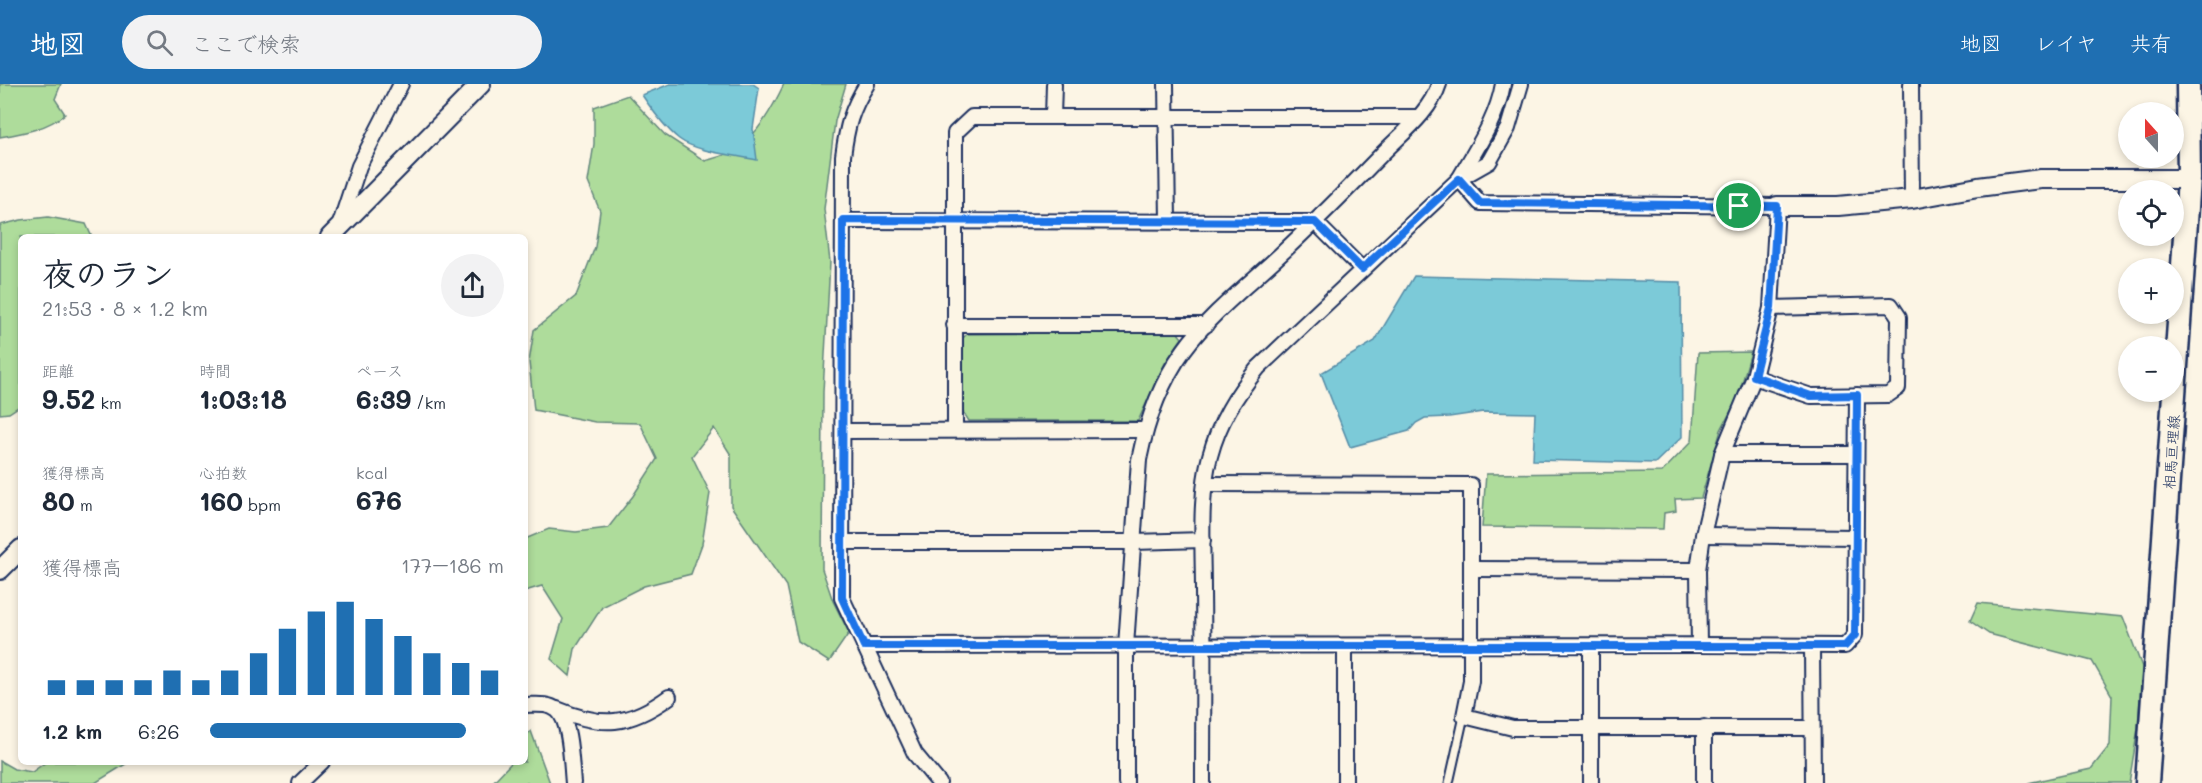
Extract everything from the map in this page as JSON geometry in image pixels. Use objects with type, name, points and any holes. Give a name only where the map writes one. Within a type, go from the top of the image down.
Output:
[{"type":"main road","name":"相馬亘理線","points":[[2147,783],[2196,180],[2188,84]]},
{"type":"street","points":[[334,233],[359,166],[401,84]]},
{"type":"street","points":[[334,233],[481,84]]},
{"type":"street","points":[[867,84],[853,108],[843,156],[842,598],[915,754],[939,783]]},
{"type":"street","points":[[1053,117],[1054,84]]},
{"type":"street","points":[[1166,84],[1168,221]]},
{"type":"street","points":[[1126,783],[1126,646],[1139,460],[1145,430],[1165,380],[1185,350],[1206,325],[1315,222],[1435,99],[1439,84]]},
{"type":"street","points":[[1459,179],[1490,125],[1503,84]]},
{"type":"street","points":[[1203,783],[1203,540],[1206,484],[1221,424],[1236,396],[1258,368],[1459,179],[1489,162],[1508,128],[1521,84]]},
{"type":"street","points":[[1911,84],[1912,199]]},
{"type":"street","points":[[955,429],[955,133],[972,117],[1417,117]]},
{"type":"street","points":[[1459,179],[1480,203],[1777,206],[1838,206],[1912,199],[2041,179],[2196,180]]},
{"type":"street","points":[[1699,645],[1698,570],[1703,535],[1722,454],[1754,376],[1771,308],[1777,206]]},
{"type":"street","points":[[843,220],[1315,222],[1362,269]]},
{"type":"street","points":[[1754,376],[1811,396],[1888,395],[1898,388],[1899,317],[1890,305],[1771,308]]},
{"type":"street","points":[[954,325],[1206,325]]},
{"type":"street","points":[[864,646],[1845,646],[1855,635],[1857,395]]},
{"type":"street","points":[[843,430],[1145,430]]},
{"type":"street","points":[[1722,454],[1856,454]]},
{"type":"street","points":[[1206,484],[1471,485],[1471,681],[1464,716],[1513,728],[1812,728]]},
{"type":"street","points":[[1703,535],[1856,537]]},
{"type":"street","points":[[843,542],[1203,540]]},
{"type":"street","points":[[0,570],[18,552]]},
{"type":"street","points":[[1471,569],[1698,570]]},
{"type":"street","points":[[1345,646],[1345,783]]},
{"type":"street","points":[[1591,646],[1591,783]]},
{"type":"street","points":[[1812,646],[1813,783]]},
{"type":"street","points":[[528,705],[545,705],[576,717],[621,722],[639,716],[669,697]]},
{"type":"street","points":[[557,709],[565,719],[573,783]]},
{"type":"street","points":[[1704,727],[1704,783]]},
{"type":"street","points":[[300,783],[319,765]]},
{"type":"lane","points":[[1449,783],[1464,716]]},
{"type":"green space","points":[[0,84],[61,84],[55,99],[65,114],[43,127],[0,137]]},
{"type":"green space","points":[[784,84],[846,84],[835,121],[824,209],[830,262],[823,392],[822,569],[833,601],[849,633],[829,662],[798,642],[786,586],[731,506],[731,455],[714,428],[692,456],[710,493],[702,544],[691,574],[644,586],[602,607],[575,649],[570,676],[551,659],[563,619],[542,586],[528,590],[528,538],[549,529],[576,532],[608,528],[633,496],[657,459],[640,423],[595,422],[534,410],[529,362],[534,330],[576,296],[595,247],[600,211],[588,182],[594,144],[594,107],[628,95],[665,135],[705,161],[733,151],[744,143],[770,111]]},
{"type":"green space","points":[[48,217],[86,224],[91,234],[18,234],[18,407],[9,413],[0,414],[0,225]]},
{"type":"green space","points":[[1177,332],[1182,338],[1165,363],[1138,421],[969,421],[963,412],[963,338],[967,334]]},
{"type":"green space","points":[[1751,352],[1738,397],[1721,430],[1701,498],[1675,499],[1676,511],[1664,513],[1663,529],[1482,527],[1486,474],[1662,472],[1692,441],[1698,353]]},
{"type":"green space","points":[[1978,603],[2123,617],[2142,667],[2138,728],[2129,783],[2028,783],[2091,769],[2110,745],[2112,696],[2092,661],[1989,634],[1970,621]]},
{"type":"green space","points":[[531,731],[550,783],[492,783],[509,765],[528,765],[528,734]]},
{"type":"green space","points":[[0,761],[14,769],[32,772],[42,765],[124,765],[95,783],[0,783]]},
{"type":"water","points":[[670,84],[753,84],[759,88],[753,129],[757,160],[695,147],[679,139],[642,95]]},
{"type":"water","points":[[1414,276],[1681,282],[1682,437],[1655,463],[1533,460],[1535,413],[1483,412],[1425,418],[1409,431],[1350,447],[1321,373],[1375,341]]},
{"type":"route","points":[[1459,179],[1480,203],[1739,206],[1777,206],[1771,308],[1754,376],[1811,396],[1857,395],[1855,635],[1845,646],[864,646],[842,598],[843,220],[1315,222],[1362,269],[1459,179]]}]
